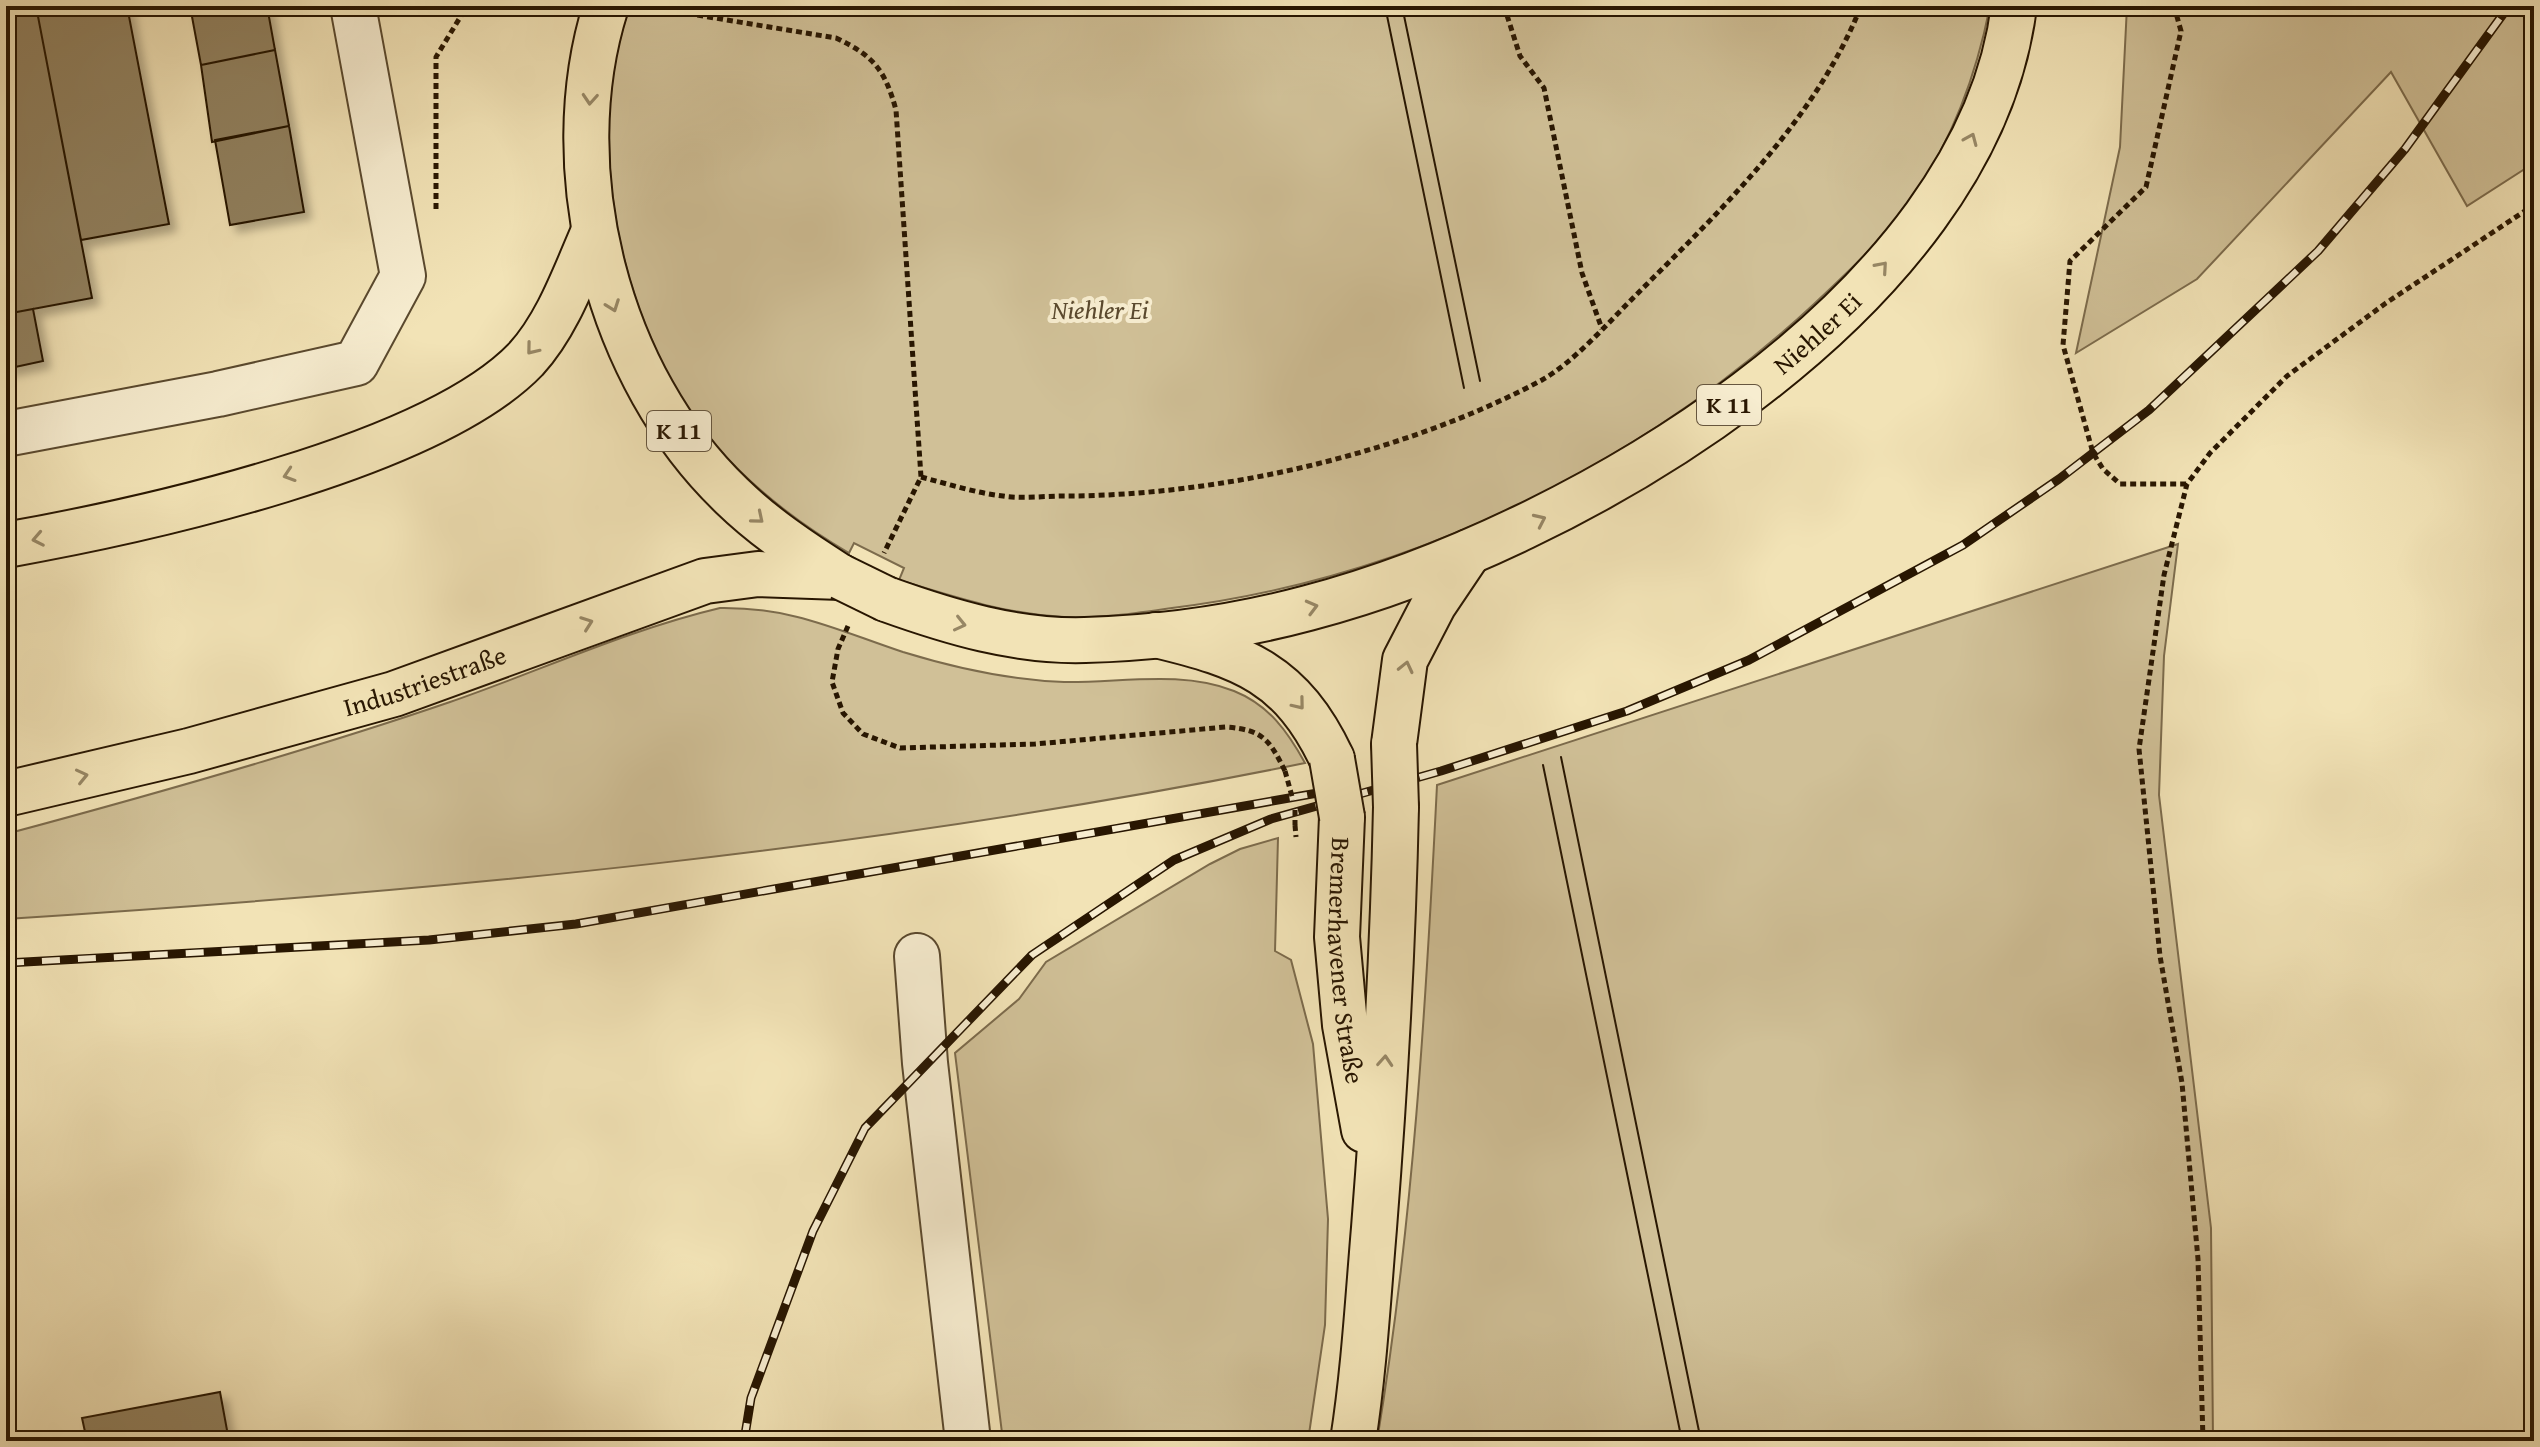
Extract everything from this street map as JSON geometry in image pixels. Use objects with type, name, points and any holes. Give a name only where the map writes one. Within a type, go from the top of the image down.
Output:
[{"type":"main road","name":"Niehler Ei","points":[[603,14],[593,59],[587,149],[594,231],[606,287],[621,327],[649,386],[690,449],[731,495],[789,544],[841,577],[886,599],[952,623],[1022,636],[1081,640],[1156,635],[1307,609],[1469,552],[1634,472],[1741,396],[1863,289],[1922,221],[1965,153],[1996,80],[2014,6]]},
{"type":"main road","points":[[6,545],[178,507],[272,481],[363,450],[465,404],[526,359],[545,333],[594,231]]},
{"type":"main road","name":"Bremerhavener Straße","points":[[1353,1441],[1361,1394],[1393,951],[1394,744],[1405,660],[1434,604],[1469,552]]},
{"type":"main road","name":"Industriestraße","points":[[6,794],[189,751],[394,694],[705,581],[758,574],[841,577]]},
{"type":"main road","name":"Bremerhavener Straße","points":[[1156,635],[1204,647],[1253,666],[1289,691],[1316,725],[1332,759],[1342,817],[1337,937],[1345,1025],[1377,1195]]},
{"type":"street","points":[[6,434],[218,394],[356,363],[403,276],[353,6]]},
{"type":"street","points":[[917,956],[925,1063],[968,1441]]},
{"type":"path","points":[[642,6],[836,38],[860,49],[887,76],[896,110],[921,477],[1004,497],[1124,496],[1324,462],[1423,430],[1545,378],[1602,329],[1710,221],[1798,118],[1848,38],[1861,6]]},
{"type":"path","points":[[1504,6],[1520,56],[1544,88],[1582,273],[1602,329]]},
{"type":"path","points":[[2174,6],[2181,31],[2146,187],[2070,261],[2063,345],[2085,430],[2103,469],[2120,484],[2187,484]]},
{"type":"path","points":[[2203,1441],[2198,1259],[2186,1127],[2160,956],[2139,749],[2164,575],[2187,484],[2210,453],[2287,376],[2386,303],[2534,205]]},
{"type":"path","points":[[863,734],[900,748],[1035,744],[1226,727],[1251,729],[1270,742],[1285,771],[1295,805],[1295,825]]},
{"type":"green space","name":"Niehler Ei","points":[[630,6],[1990,6],[1971,80],[1952,127],[1929,173],[1893,224],[1814,304],[1746,362],[1673,416],[1597,464],[1516,506],[1433,542],[1347,571],[1260,593],[1145,612],[1078,617],[1043,615],[960,598],[899,580],[904,568],[854,543],[849,553],[762,492],[717,447],[684,402],[656,351],[635,295],[619,237],[611,178],[609,118],[615,61]]},
{"type":"green space","points":[[2127,6],[2534,6],[2534,163],[2467,206],[2391,72],[2197,279],[2076,353],[2120,147]]},
{"type":"green space","points":[[2178,544],[2164,656],[2159,795],[2211,1228],[2213,1441],[1377,1441],[1409,1196],[1423,1032],[1437,785]]},
{"type":"green space","points":[[720,608],[770,611],[792,616],[923,658],[1003,676],[1064,682],[1172,679],[1214,685],[1246,697],[1267,712],[1284,730],[1305,763],[1144,794],[983,820],[658,863],[332,895],[6,919],[6,834],[340,738],[450,702],[651,628]]},
{"type":"green space","points":[[1278,838],[1275,951],[1291,960],[1313,1044],[1328,1219],[1325,1325],[1308,1441],[1003,1441],[955,1053],[1019,999],[1046,962],[1210,864],[1240,849]]},
{"type":"building","points":[[6,6],[36,6],[92,298],[6,314]]},
{"type":"building","points":[[36,6],[127,6],[169,224],[81,240]]},
{"type":"building","points":[[190,6],[267,6],[275,50],[201,65]]},
{"type":"building","points":[[275,50],[289,126],[212,142],[201,65]]},
{"type":"building","points":[[289,126],[304,212],[230,225],[215,140]]},
{"type":"building","points":[[33,309],[43,361],[6,369],[6,314]]},
{"type":"building","points":[[220,1392],[229,1441],[87,1441],[82,1418]]},
{"type":"tram line","points":[[1385,6],[1464,388]]},
{"type":"tram line","points":[[1402,6],[1480,381]]},
{"type":"tram line","points":[[1561,757],[1701,1441]]},
{"type":"tram line","points":[[1543,765],[1682,1441]]},
{"type":"railway","points":[[744,1441],[751,1398],[813,1231],[865,1128],[1032,955],[1174,860],[1271,819],[1441,771],[1627,711],[1749,660],[1963,545],[2059,479],[2149,410],[2318,251],[2405,149],[2509,6]]},
{"type":"railway","points":[[6,963],[429,940],[576,924],[1346,788]]}]
